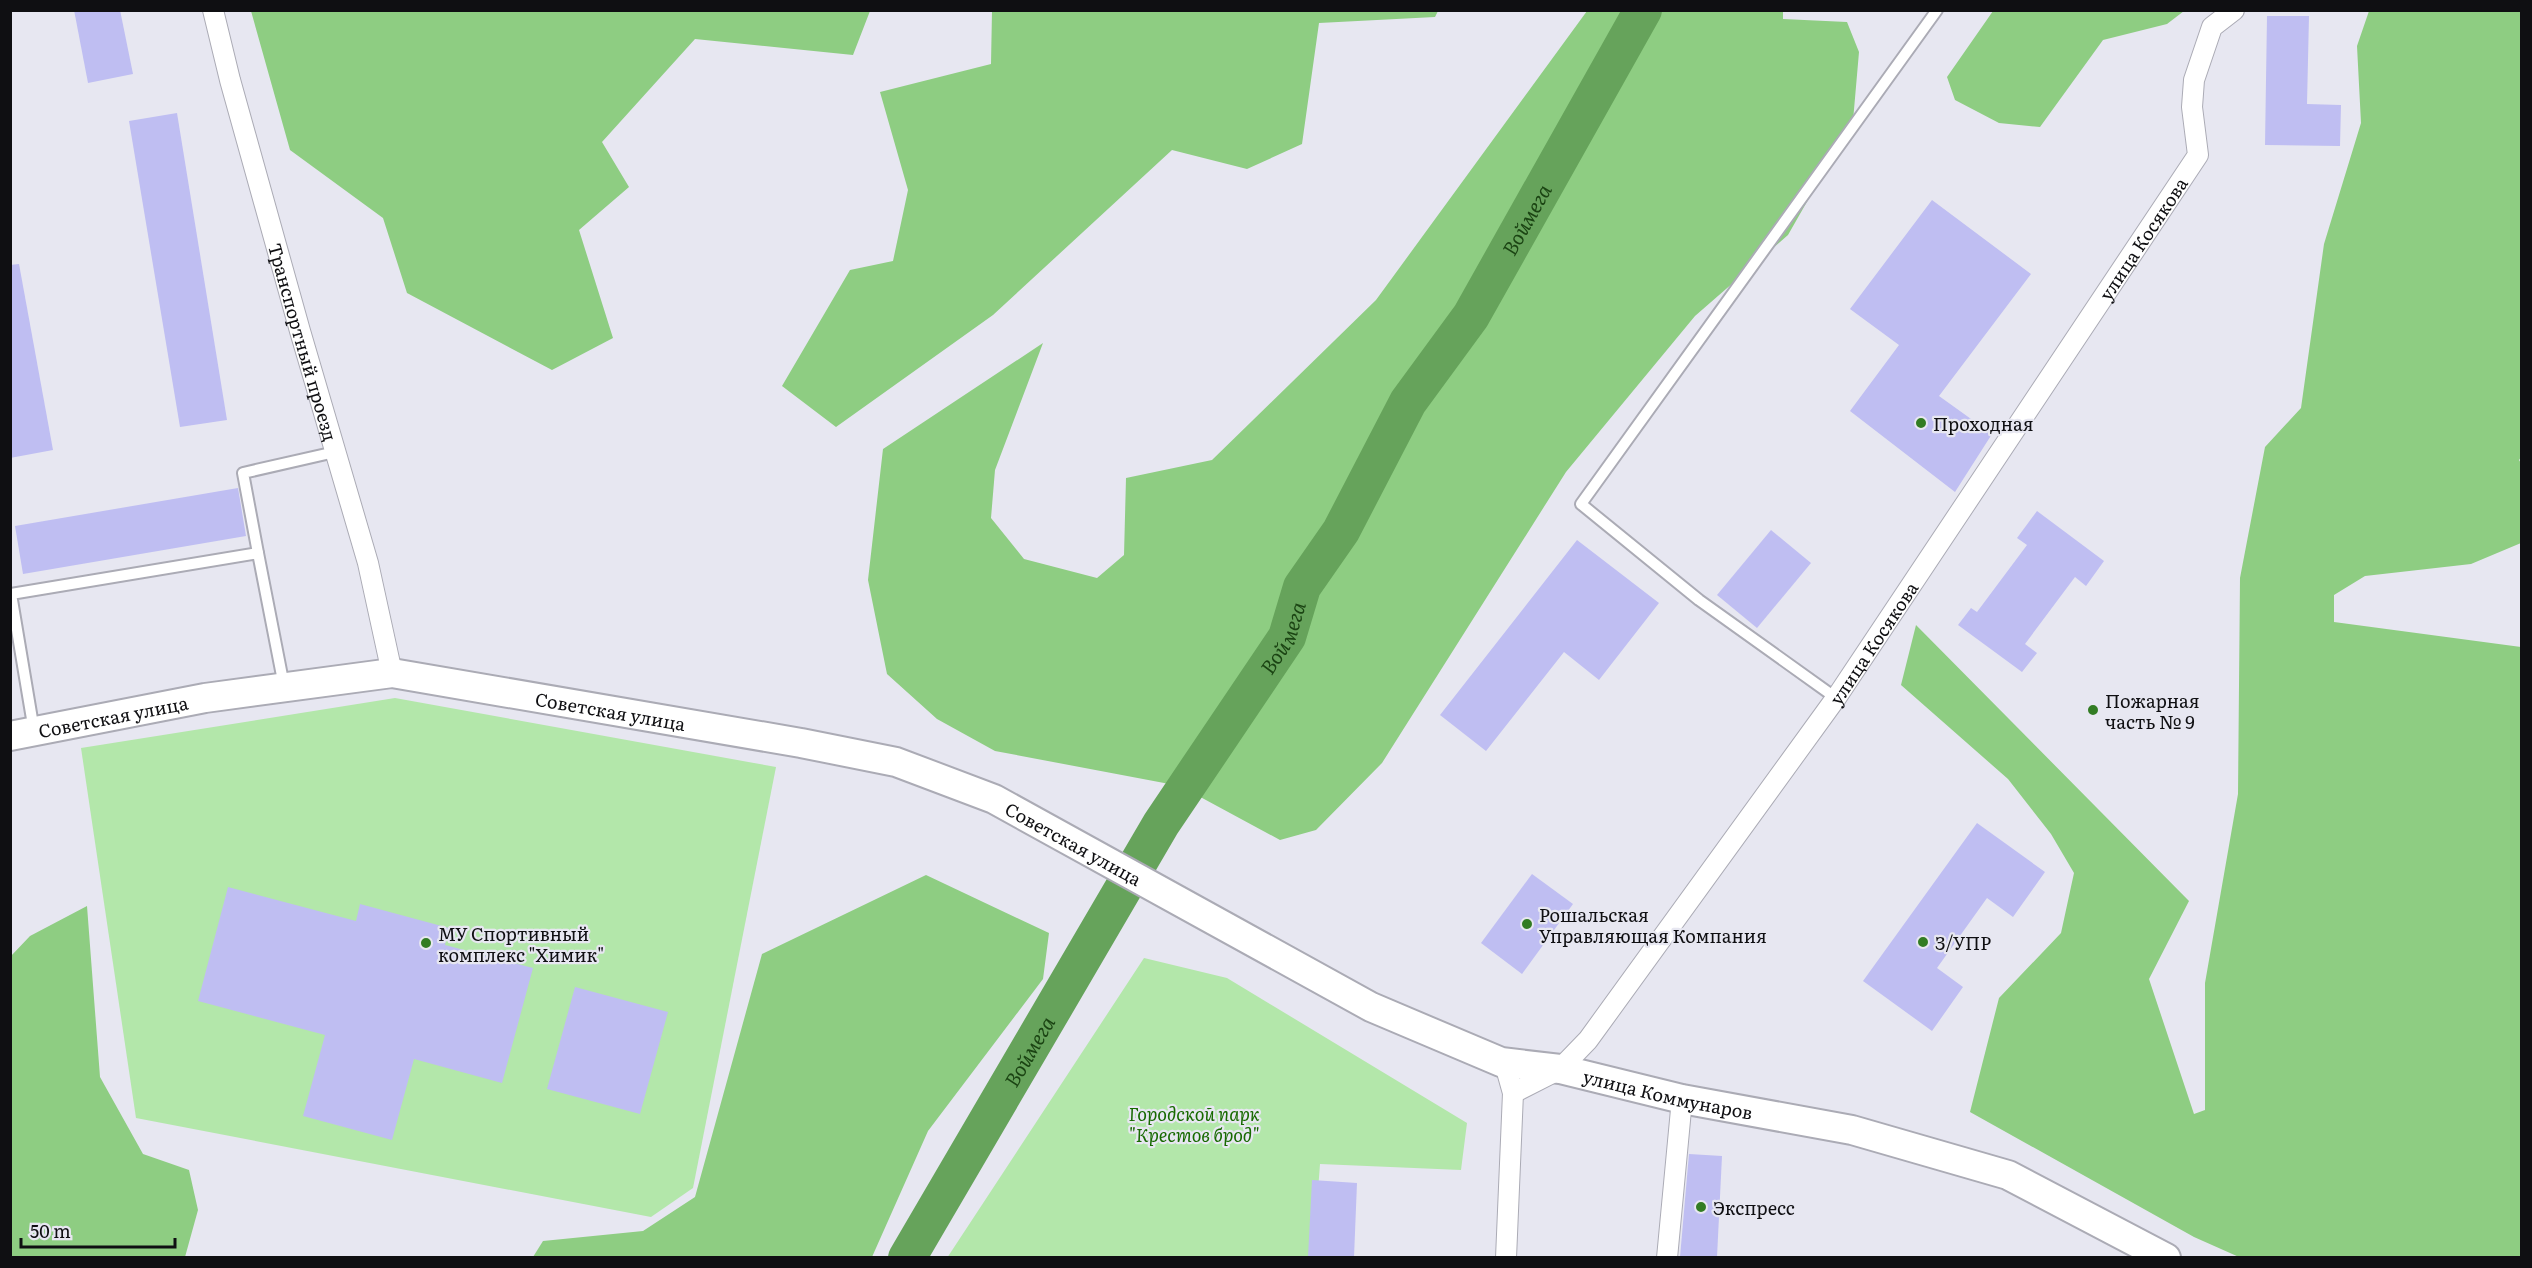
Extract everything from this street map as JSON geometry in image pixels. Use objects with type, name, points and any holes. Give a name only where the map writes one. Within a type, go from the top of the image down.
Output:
[{"type":"street","name":"Транспортный проезд","points":[[213,10],[233,91],[368,563],[392,674]]},
{"type":"street","name":"улица Косякова","points":[[1513,1093],[1560,1069],[1588,1040],[1836,698],[2198,155],[2192,107],[2194,80],[2212,27],[2234,10]]},
{"type":"street","name":"Советская улица","points":[[22,733],[205,698],[392,674],[801,743],[896,762],[994,800],[1182,903]]},
{"type":"street","name":"улица Коммунаров","points":[[1182,903],[1371,1007],[1501,1062],[1560,1069],[1682,1098],[1852,1130],[2008,1175],[2166,1257]]},
{"type":"street","points":[[1501,1062],[1506,1068],[1513,1093],[1506,1257]]},
{"type":"street","points":[[1667,1257],[1682,1098]]},
{"type":"lane","points":[[1836,698],[1699,600],[1581,504],[1937,10]]},
{"type":"lane","points":[[284,687],[243,473],[335,452]]},
{"type":"lane","points":[[22,733],[11,594],[258,553]]},
{"type":"green space","points":[[251,10],[870,11],[853,55],[695,39],[602,142],[629,187],[579,230],[613,338],[552,370],[407,293],[383,218],[290,150]]},
{"type":"green space","points":[[992,10],[1438,11],[1435,17],[1319,23],[1302,144],[1247,169],[1172,150],[993,315],[836,427],[782,386],[850,270],[893,261],[908,190],[880,92],[991,64]]},
{"type":"green space","points":[[1783,10],[1783,19],[1847,22],[1859,52],[1853,121],[1788,235],[1695,316],[1566,472],[1382,763],[1316,830],[1280,840],[1180,786],[995,751],[937,719],[887,674],[868,580],[883,449],[1043,343],[995,470],[991,518],[1024,559],[1097,578],[1124,555],[1126,478],[1212,460],[1376,300],[1587,11]]},
{"type":"green space","points":[[1993,11],[2184,11],[2167,24],[2103,40],[2040,127],[1999,123],[1955,100],[1947,77]]},
{"type":"green space","points":[[2369,11],[2521,11],[2522,456],[2519,460],[2522,465],[2521,543],[2471,564],[2365,576],[2334,595],[2334,622],[2521,647],[2521,1257],[2239,1257],[2194,1237],[1970,1112],[1999,998],[2061,933],[2074,873],[2051,834],[2008,779],[1901,685],[1916,625],[2189,901],[2149,979],[2194,1114],[2205,1110],[2205,983],[2238,794],[2240,578],[2265,447],[2301,408],[2324,244],[2361,123],[2357,46]]},
{"type":"green space","name":"МУ Спортивный комплекс \"Химик\"","points":[[395,698],[776,767],[693,1188],[651,1217],[136,1118],[81,748]]},
{"type":"green space","points":[[926,875],[1049,933],[1043,979],[928,1131],[872,1257],[533,1257],[543,1241],[643,1231],[695,1197],[762,954]]},
{"type":"green space","points":[[87,906],[100,1077],[143,1154],[189,1170],[198,1210],[185,1257],[11,1257],[11,956],[30,936]]},
{"type":"green space","name":"Городской парк \"Крестов брод\"","points":[[1144,958],[1227,978],[1467,1123],[1461,1170],[1320,1164],[1313,1257],[947,1258]]},
{"type":"building","points":[[74,10],[120,10],[133,74],[88,83]]},
{"type":"building","points":[[2267,16],[2309,16],[2307,104],[2341,105],[2340,146],[2265,145]]},
{"type":"building","points":[[177,113],[227,420],[180,427],[129,121]]},
{"type":"building","points":[[1932,200],[2031,274],[1939,396],[1992,434],[1955,492],[1850,411],[1899,345],[1850,309]]},
{"type":"building","points":[[19,264],[53,450],[10,458],[10,265]]},
{"type":"building","points":[[238,488],[246,536],[23,574],[15,526]]},
{"type":"building","points":[[2037,511],[2104,561],[2086,586],[2075,577],[2025,644],[2037,653],[2022,672],[1958,625],[1971,608],[1977,612],[2027,545],[2017,538]]},
{"type":"building","points":[[1771,530],[1811,563],[1757,628],[1717,595]]},
{"type":"building","points":[[1577,540],[1659,603],[1599,680],[1564,652],[1486,751],[1440,715]]},
{"type":"building","name":"З/УПР","points":[[1977,823],[2045,872],[2013,917],[1987,898],[1937,968],[1963,987],[1932,1031],[1863,981]]},
{"type":"building","name":"Рошальская Управляющая Компания","points":[[1532,874],[1573,904],[1522,974],[1481,943]]},
{"type":"building","points":[[228,887],[356,921],[360,904],[449,928],[445,945],[533,968],[502,1083],[414,1059],[392,1140],[303,1116],[325,1035],[198,1001]]},
{"type":"building","points":[[575,987],[668,1012],[640,1114],[547,1089]]},
{"type":"building","points":[[1689,1154],[1722,1156],[1717,1257],[1680,1257]]},
{"type":"building","points":[[1312,1180],[1357,1183],[1354,1257],[1308,1257]]},
{"type":"waterway","name":"Воймега","points":[[907,1258],[1161,824],[1287,637],[1302,587],[1341,531],[1408,402],[1471,316],[1643,10]]},
{"type":"place","name":"Проходная","points":[[1921,423]]},
{"type":"place","name":"Пожарная часть № 9","points":[[2093,710]]},
{"type":"place","name":"Рошальская Управляющая Компания","points":[[1527,924]]},
{"type":"place","name":"З/УПР","points":[[1923,942]]},
{"type":"place","name":"МУ Спортивный комплекс \"Химик\"","points":[[426,943]]},
{"type":"place","name":"Экспресс","points":[[1701,1207]]}]
